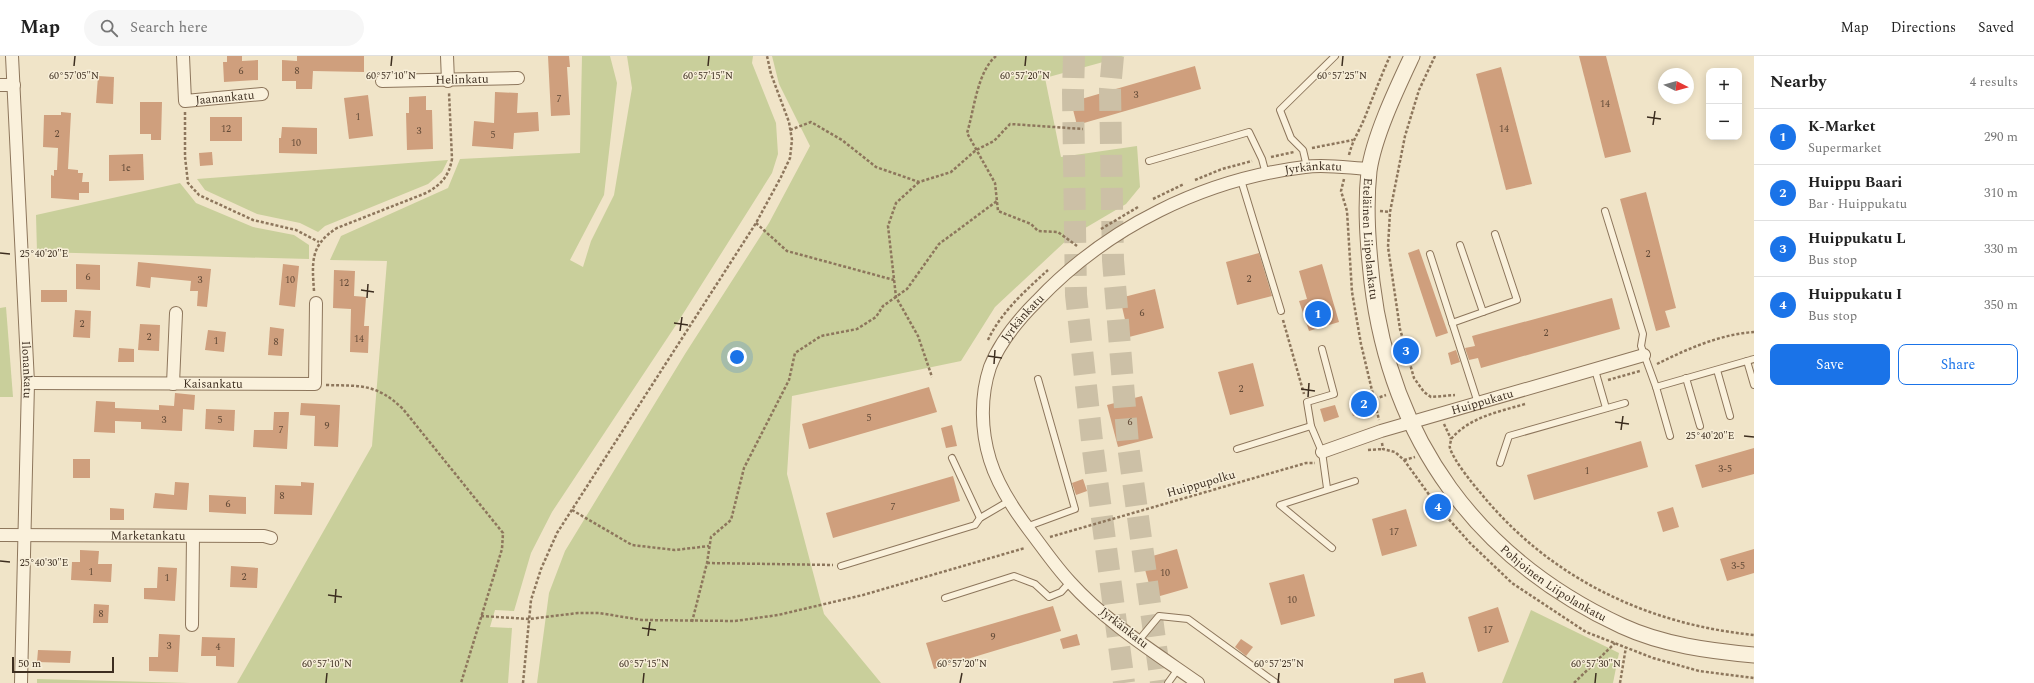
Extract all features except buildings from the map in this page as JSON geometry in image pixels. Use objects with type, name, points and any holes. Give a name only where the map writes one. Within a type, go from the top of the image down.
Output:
[{"type":"street","name":"Ilonankatu","points":[[12,56],[28,383],[21,683]]},
{"type":"street","name":"Jaanankatu","points":[[183,56],[185,101],[262,94]]},
{"type":"street","points":[[447,56],[448,81]]},
{"type":"street","name":"Eteläinen Liipolankatu","points":[[1411,424],[1396,391],[1384,352],[1375,308],[1368,247],[1367,211],[1369,169],[1381,129],[1412,56]]},
{"type":"street","name":"Helinkatu","points":[[382,82],[518,78]]},
{"type":"street","points":[[0,85],[14,85]]},
{"type":"street","name":"Jyrkänkatu","points":[[1198,683],[1101,611],[1070,582],[1026,526],[1008,500],[990,461],[984,434],[983,402],[990,368],[996,355],[1020,319],[1072,267],[1134,224],[1170,205],[1223,185],[1266,174],[1307,167],[1369,169]]},
{"type":"street","points":[[316,303],[316,384]]},
{"type":"street","points":[[173,384],[176,313]]},
{"type":"street","name":"Huippukatu","points":[[1323,457],[1381,431],[1411,424],[1644,355]]},
{"type":"street","name":"Kaisankatu","points":[[28,383],[316,384]]},
{"type":"street","name":"Pohjoinen Liipolankatu","points":[[1411,424],[1427,454],[1457,500],[1508,554],[1556,591],[1624,627],[1678,645],[1754,655]]},
{"type":"street","name":"Marketankatu","points":[[0,535],[264,536],[271,538]]},
{"type":"street","points":[[192,625],[193,536]]},
{"type":"lane","points":[[1307,167],[1303,150],[1291,138],[1280,110],[1335,56]]},
{"type":"lane","points":[[1149,161],[1249,132],[1262,159],[1266,174]]},
{"type":"lane","points":[[1241,180],[1281,312]]},
{"type":"lane","points":[[1605,211],[1643,334],[1641,346],[1656,387],[1670,436]]},
{"type":"lane","points":[[1452,323],[1517,300],[1495,234]]},
{"type":"lane","points":[[1460,245],[1483,312]]},
{"type":"lane","points":[[1430,254],[1478,403]]},
{"type":"lane","points":[[1322,349],[1334,394],[1307,402],[1311,426],[1323,457],[1327,488]]},
{"type":"lane","points":[[1656,387],[1754,359]]},
{"type":"lane","points":[[1747,361],[1754,386]]},
{"type":"lane","points":[[1595,370],[1606,408]]},
{"type":"lane","points":[[1717,370],[1730,416]]},
{"type":"lane","points":[[1686,378],[1700,426]]},
{"type":"lane","points":[[1026,526],[1075,509],[1038,379]]},
{"type":"lane","points":[[1500,463],[1509,436],[1625,403]]},
{"type":"lane","points":[[1237,448],[1311,426]]},
{"type":"lane","points":[[952,458],[980,518]]},
{"type":"lane","points":[[1332,548],[1280,505],[1327,488],[1355,481]]},
{"type":"lane","points":[[841,566],[975,525],[980,518],[1008,500]]},
{"type":"lane","points":[[945,598],[1014,576],[1035,584],[1049,597],[1061,592],[1070,582]]},
{"type":"lane","points":[[1139,640],[1159,616],[1188,619],[1276,683]]},
{"type":"lane","points":[[1168,683],[1178,669]]},
{"type":"path","points":[[523,683],[531,600],[541,569],[557,533],[756,223],[790,158],[792,140],[790,130],[771,74],[767,56]]},
{"type":"path","points":[[996,56],[984,74],[975,97],[974,112],[967,133],[995,183],[998,211],[1031,224],[1038,231],[1058,232],[1077,246]]},
{"type":"path","points":[[1383,449],[1375,399],[1361,344],[1352,292],[1347,211],[1342,192],[1353,140],[1364,119],[1377,84],[1390,56]]},
{"type":"path","points":[[1435,56],[1419,90],[1406,136],[1390,212],[1388,247],[1400,329],[1414,378],[1418,385],[1431,397],[1454,396],[1474,390]]},
{"type":"path","points":[[316,303],[313,270],[315,251],[319,242],[325,236],[337,228],[426,193],[438,186],[445,179],[450,170],[452,159],[448,81]]},
{"type":"path","points":[[185,101],[188,183],[199,196],[253,220],[296,230],[319,242]]},
{"type":"path","points":[[790,130],[811,122],[842,140],[876,167],[919,182]]},
{"type":"path","points":[[932,377],[918,336],[896,296],[888,226],[896,203],[919,182],[951,172],[976,150],[994,141],[1010,124],[1083,129]]},
{"type":"path","points":[[1193,181],[1222,169],[1353,140]]},
{"type":"path","points":[[1150,200],[1186,184]]},
{"type":"path","points":[[692,622],[707,563],[711,537],[731,520],[744,468],[789,380],[795,353],[821,336],[857,329],[876,317],[883,306],[907,289],[939,244],[997,201]]},
{"type":"path","points":[[1096,232],[1115,219],[1143,204]]},
{"type":"path","points":[[756,223],[787,251],[894,280]]},
{"type":"path","points":[[1072,251],[1083,242]]},
{"type":"path","points":[[985,347],[999,321],[1025,291],[1049,270]]},
{"type":"path","points":[[1281,312],[1307,402]]},
{"type":"path","points":[[1599,382],[1649,369],[1696,346],[1730,336],[1754,332]]},
{"type":"path","points":[[316,384],[366,387],[379,390],[392,398],[403,409],[504,533],[502,549],[461,683]]},
{"type":"path","points":[[1527,404],[1483,416],[1463,428],[1451,439],[1450,448],[1467,476],[1500,517],[1550,561],[1602,592],[1666,618],[1703,628],[1754,635]]},
{"type":"path","points":[[1364,451],[1383,449],[1395,452],[1404,460],[1438,507],[1470,543],[1512,583],[1586,632],[1653,658],[1699,671],[1754,678]]},
{"type":"path","name":"Huippupolku","points":[[1025,548],[1028,552],[1051,536],[1323,457]]},
{"type":"path","points":[[572,510],[632,545],[676,550],[710,546]]},
{"type":"path","points":[[481,616],[529,619],[578,613],[599,613],[642,620],[692,622],[735,621],[778,615],[863,595],[1025,548],[1021,542]]},
{"type":"path","points":[[707,563],[841,566]]},
{"type":"path","points":[[1574,683],[1614,643]]},
{"type":"path","points":[[1620,683],[1626,647]]},
{"type":"green space","points":[[582,56],[610,56],[617,83],[604,195],[570,260],[583,267],[591,241],[614,195],[632,88],[627,56],[753,56],[752,63],[776,123],[778,154],[772,173],[676,325],[552,512],[531,553],[514,611],[495,610],[490,627],[512,628],[508,683],[237,683],[372,446],[387,261],[330,260],[341,236],[448,188],[460,159],[580,153]]},
{"type":"green space","points":[[772,56],[1125,56],[1045,78],[1061,157],[1137,146],[1140,187],[1126,204],[1070,237],[995,307],[961,361],[792,396],[787,474],[824,614],[881,683],[537,683],[549,593],[565,551],[685,354],[769,223],[810,146],[779,84]]},
{"type":"green space","points":[[448,160],[442,172],[428,184],[325,226],[318,232],[300,223],[257,214],[205,190],[197,179]]},
{"type":"green space","points":[[180,183],[196,203],[253,227],[294,235],[309,245],[309,259],[37,252],[36,215]]},
{"type":"green space","points":[[6,307],[13,397],[0,397],[0,308]]},
{"type":"green space","points":[[1531,610],[1619,653],[1613,683],[1502,683]]},
{"type":"green space","points":[[37,679],[190,683],[37,683]]},
{"type":"tunnel","points":[[1074,56],[1073,93],[1076,295],[1093,450],[1124,683]]},
{"type":"tunnel","points":[[1113,56],[1110,89],[1113,260],[1128,445],[1161,683]]},
{"type":"place","name":"K-Market","points":[[1318,314]]},
{"type":"place","name":"Huippukatu L","points":[[1406,351]]},
{"type":"place","name":"Huippu Baari","points":[[1364,404]]},
{"type":"place","name":"Huippukatu I","points":[[1438,507]]}]
